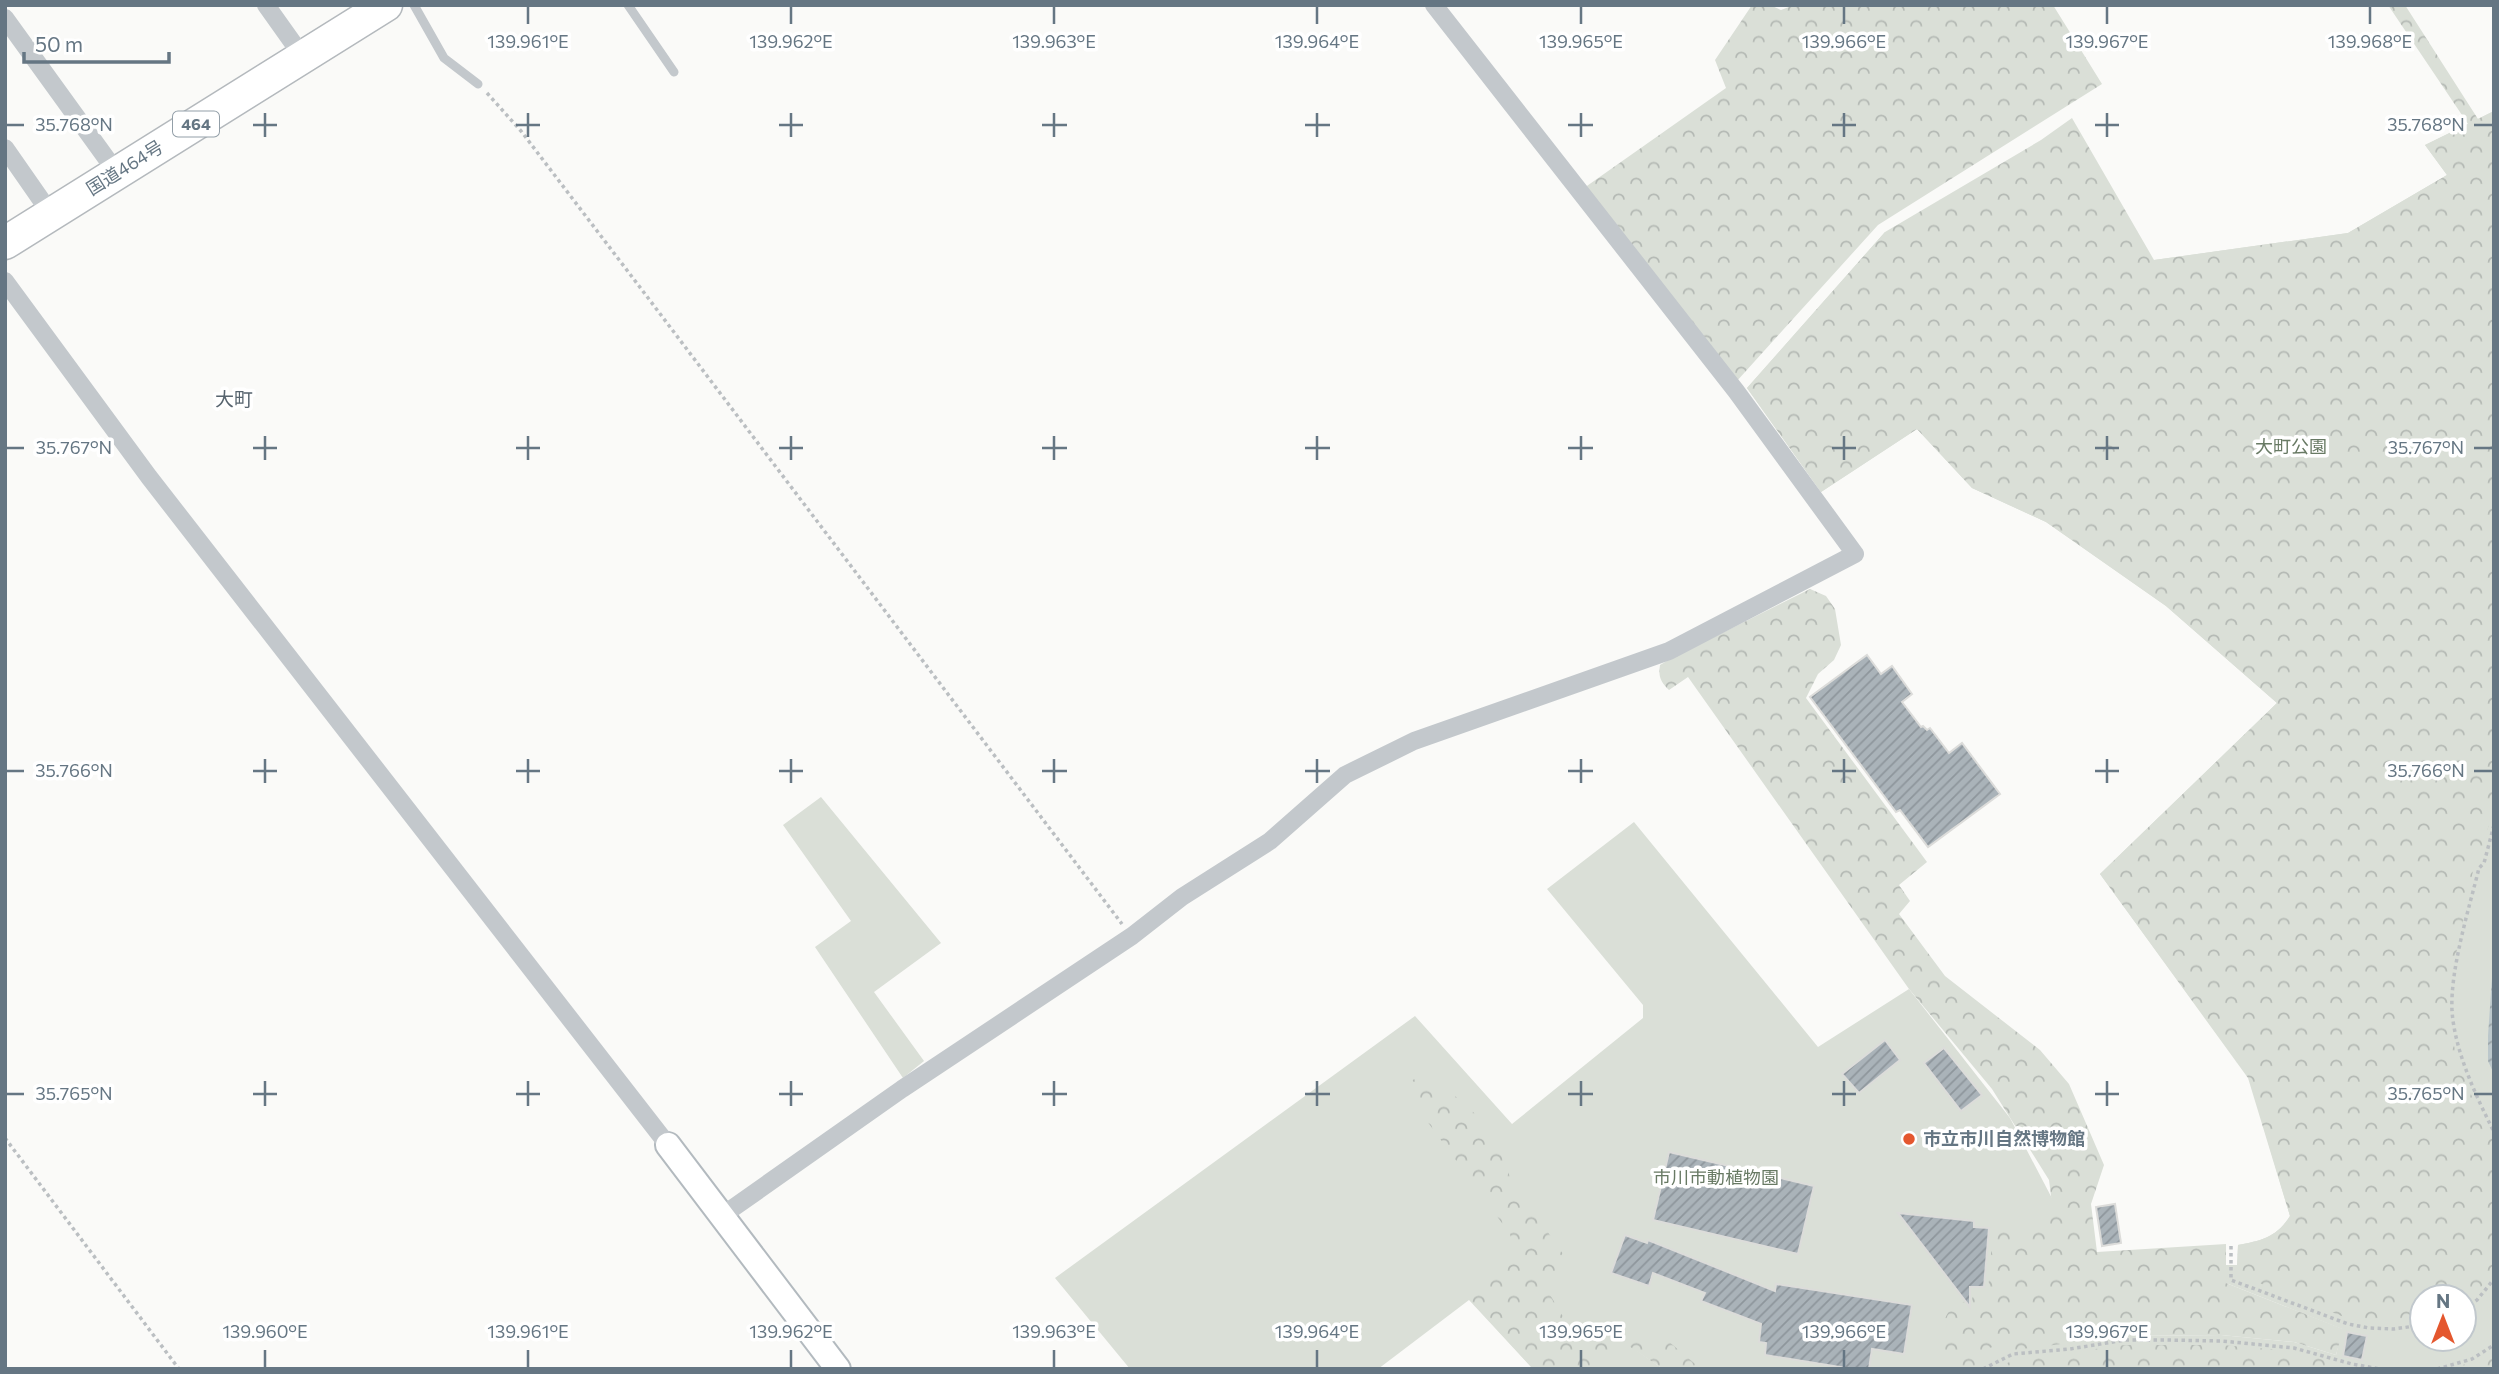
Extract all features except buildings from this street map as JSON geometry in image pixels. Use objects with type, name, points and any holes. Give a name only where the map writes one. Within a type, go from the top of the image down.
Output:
[{"type":"highway","name":"国道464号","points":[[5,243],[386,5]]},
{"type":"street","points":[[266,5],[303,57]]},
{"type":"street","points":[[723,1215],[902,1089],[1132,936],[1182,897],[1270,841],[1345,775],[1414,741],[1668,651],[1855,554],[1736,391],[1434,5]]},
{"type":"street","points":[[5,18],[117,173]]},
{"type":"street","points":[[5,148],[51,214]]},
{"type":"street","points":[[5,281],[149,477],[723,1215],[838,1369]]},
{"type":"lane","points":[[414,5],[444,58],[478,84]]},
{"type":"lane","points":[[628,5],[674,72]]},
{"type":"path","points":[[478,84],[521,131],[1132,936]]},
{"type":"path","points":[[2494,825],[2484,863],[2479,868],[2462,936],[2452,1011],[2473,1088],[2494,1132]]},
{"type":"path","points":[[2484,863],[2494,861]]},
{"type":"path","points":[[5,1138],[179,1369]]},
{"type":"path","points":[[2231,1246],[2231,1280],[2348,1324],[2368,1328],[2408,1327]]},
{"type":"path","points":[[2478,1299],[2494,1279]]},
{"type":"path","points":[[1983,1369],[2013,1354],[2070,1349],[2124,1340],[2166,1340],[2294,1348],[2380,1369]]},
{"type":"path","points":[[2437,1369],[2472,1359],[2494,1345]]},
{"type":"green space","points":[[1752,5],[1770,5],[1781,10],[1794,5],[2053,5],[2102,84],[1878,225],[1736,382],[1584,188],[1726,88],[1715,60]]},
{"type":"green space","name":"大町公園","points":[[2388,5],[2405,5],[2478,119],[2494,111],[2494,805],[2479,862],[2474,866],[2448,993],[2449,1025],[2456,1054],[2475,1105],[2494,1143],[2494,1269],[2478,1291],[2478,1283],[2408,1283],[2408,1322],[2394,1325],[2349,1319],[2237,1274],[2238,1245],[2268,1237],[2280,1229],[2290,1216],[2248,1078],[2100,874],[2277,703],[2166,606],[2046,522],[1972,488],[1917,429],[1821,492],[1747,388],[1885,232],[2041,140],[2072,118],[2154,260],[2348,233],[2447,175],[2425,145],[2468,124]]},
{"type":"green space","name":"市川市動植物園","points":[[2494,111],[2494,1369],[1695,1369],[1636,1350],[1663,1369],[1533,1369],[1469,1300],[1378,1369],[1130,1369],[1055,1278],[1415,1016],[1512,1124],[1643,1018],[1643,1005],[1547,889],[1634,822],[1818,1047],[1909,989],[2010,1118],[2124,1336],[2221,1335],[2294,1342],[2336,1355],[2342,1329],[2226,1283],[2226,1265],[2237,1265],[2238,1245],[2268,1237],[2280,1229],[2290,1216],[2249,1078],[2100,874],[2277,703],[2166,606],[2046,522],[1972,488],[1917,429],[1821,492],[1747,388],[1885,232],[2154,260],[2348,233],[2447,175],[2425,145]]},
{"type":"green space","points":[[1810,589],[1826,596],[1835,609],[1841,645],[1834,660],[1818,674],[1806,698],[1927,862],[1899,885],[1910,901],[1899,914],[1945,976],[2040,1050],[2069,1084],[2104,1165],[2091,1204],[2097,1252],[2226,1244],[2226,1283],[2343,1329],[2336,1355],[2294,1342],[2221,1335],[2124,1336],[2006,1351],[2002,1343],[1980,1352],[1981,1364],[1971,1368],[1958,1367],[1944,1360],[1941,1341],[1948,1314],[1954,1307],[1972,1301],[1973,1292],[1988,1292],[1993,1229],[2027,1227],[2046,1213],[2052,1204],[2049,1180],[1992,1089],[1909,989],[1688,677],[1669,690],[1660,676],[1660,665],[1670,659]]},
{"type":"green space","points":[[821,797],[941,943],[874,992],[924,1061],[903,1078],[815,947],[851,921],[783,825]]},
{"type":"green space","points":[[1416,1078],[1454,1095],[1504,1144],[1505,1165],[1511,1179],[1572,1267],[1543,1283],[1565,1320],[1592,1331],[1621,1336],[1661,1335],[1701,1369],[1663,1369],[1629,1346],[1597,1369],[1533,1369],[1469,1299],[1494,1279],[1507,1264],[1511,1246],[1510,1234],[1402,1087]]},
{"type":"green space","points":[[2125,1345],[2221,1345],[2293,1351],[2355,1369],[1994,1369],[2014,1360]]},
{"type":"green space","points":[[2494,1349],[2494,1369],[2449,1369],[2473,1362]]},
{"type":"water","points":[[2494,949],[2494,1074],[2488,1061],[2488,1036]]},
{"type":"place","name":"市立市川自然博物館","points":[[1909,1139]]},
{"type":"district","name":"大町","points":[[234,399]]}]
